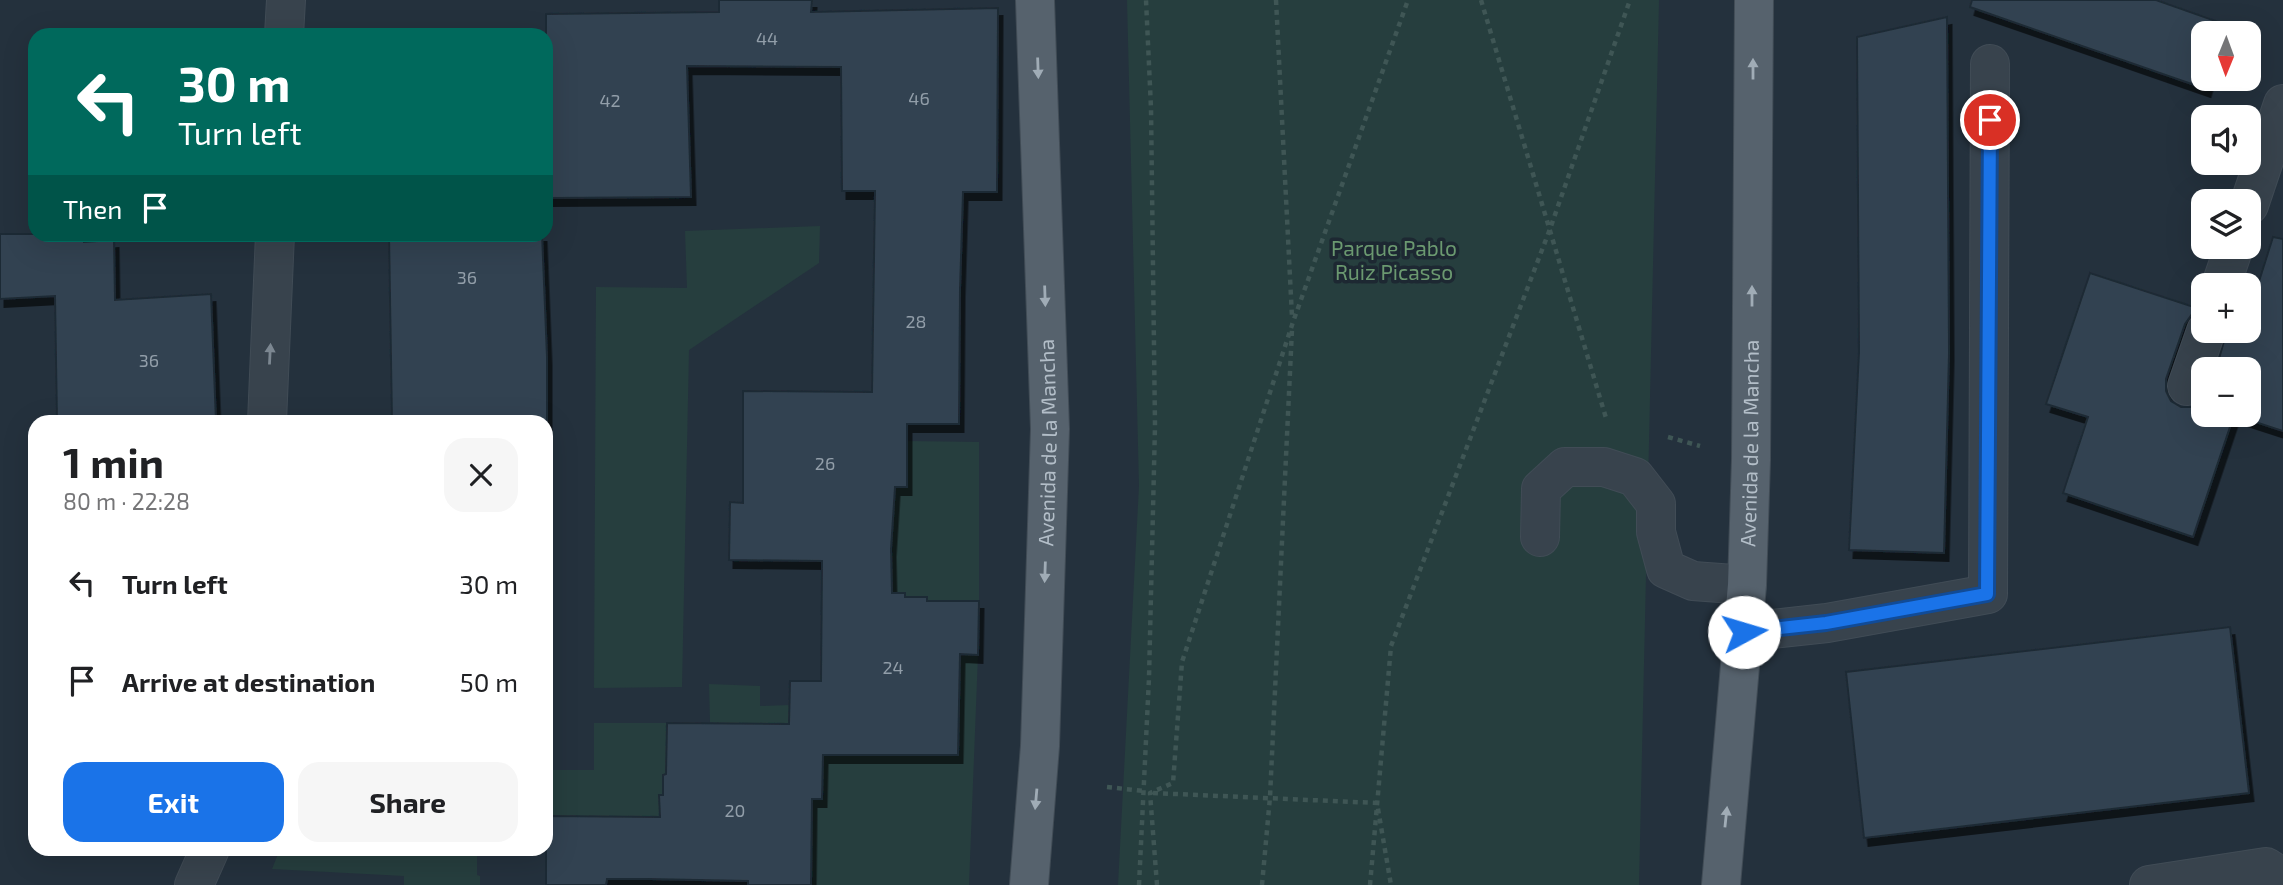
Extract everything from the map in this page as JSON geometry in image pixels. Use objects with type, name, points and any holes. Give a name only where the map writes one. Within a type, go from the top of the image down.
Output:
[{"type":"main road","name":"Avenida de la Mancha","points":[[1029,885],[1040,746],[1050,429],[1035,0]]},
{"type":"main road","name":"Avenida de la Mancha","points":[[1721,885],[1744,632],[1751,460],[1754,0]]},
{"type":"street","points":[[284,28],[286,0]]},
{"type":"street","points":[[1744,632],[1826,623],[1987,594],[1990,64]]},
{"type":"street","points":[[2254,189],[2283,104]]},
{"type":"street","points":[[267,415],[275,242]]},
{"type":"street","points":[[2187,386],[2202,343]]},
{"type":"street","points":[[1540,537],[1541,489],[1565,467],[1604,467],[1635,477],[1656,504],[1656,532],[1665,569],[1693,581],[1746,585]]},
{"type":"street","points":[[194,885],[207,856]]},
{"type":"street","points":[[2149,885],[2277,867]]},
{"type":"path","points":[[1139,885],[1149,678],[1155,426],[1151,108],[1146,0]]},
{"type":"path","points":[[1262,885],[1270,797],[1293,322],[1276,0]]},
{"type":"path","points":[[1150,793],[1173,783],[1182,662],[1293,322],[1408,0]]},
{"type":"path","points":[[1481,0],[1607,419]]},
{"type":"path","points":[[1370,885],[1391,646],[1550,229],[1630,0]]},
{"type":"path","points":[[1659,434],[1751,460]]},
{"type":"path","points":[[1107,787],[1150,793],[1377,803]]},
{"type":"path","points":[[1150,793],[1157,885]]},
{"type":"path","points":[[1377,803],[1391,885]]},
{"type":"green space","name":"Parque Pablo Ruiz Picasso","points":[[1127,0],[1659,0],[1639,885],[1118,885],[1139,486]]},
{"type":"green space","points":[[820,226],[819,263],[689,350],[682,687],[594,688],[596,287],[687,288],[685,231]]},
{"type":"green space","points":[[907,441],[979,442],[979,601],[927,601],[926,597],[885,593],[895,487],[907,487]]},
{"type":"green space","points":[[956,654],[978,655],[969,885],[811,885],[812,799],[823,743]]},
{"type":"green space","points":[[709,684],[760,686],[760,706],[790,705],[790,742],[721,746],[721,723],[710,722]]},
{"type":"green space","points":[[594,723],[667,723],[666,774],[663,775],[663,795],[659,795],[660,823],[553,816],[553,770],[594,770]]},
{"type":"green space","points":[[277,856],[477,856],[480,885],[404,885],[404,876],[272,869]]},
{"type":"building","points":[[719,0],[812,0],[811,12],[998,8],[997,192],[963,192],[959,424],[907,424],[907,487],[895,487],[891,549],[892,593],[905,593],[905,597],[927,597],[927,601],[979,601],[978,655],[960,654],[958,755],[823,755],[822,799],[812,799],[811,885],[748,885],[748,881],[607,879],[606,885],[546,885],[546,856],[553,856],[553,816],[660,817],[659,795],[663,795],[663,775],[666,774],[667,723],[789,724],[790,681],[821,681],[822,561],[729,560],[730,502],[743,503],[743,391],[872,392],[875,191],[842,191],[841,67],[687,66],[691,197],[553,198],[553,28],[546,28],[546,14],[719,12]]},
{"type":"building","points":[[1972,0],[2156,0],[2216,21],[2191,21],[2191,84],[1970,7]]},
{"type":"building","points":[[1947,17],[1949,353],[1944,553],[1849,550],[1859,352],[1857,37]]},
{"type":"building","points":[[0,234],[28,234],[28,242],[114,242],[115,300],[211,294],[216,415],[57,415],[55,296],[0,299]]},
{"type":"building","points":[[2273,237],[2283,239],[2283,431],[2261,424],[2261,357],[2219,357],[2224,343],[2261,343],[2261,275]]},
{"type":"building","points":[[389,242],[542,242],[547,415],[392,415]]},
{"type":"building","points":[[2090,273],[2191,306],[2191,315],[2185,324],[2166,379],[2166,391],[2171,401],[2181,407],[2191,407],[2191,427],[2230,427],[2193,537],[2063,493],[2088,417],[2046,404]]},
{"type":"building","points":[[2230,627],[2249,793],[1864,838],[1846,672]]},
{"type":"route","points":[[1744,632],[1826,623],[1987,594],[1990,120]]}]
